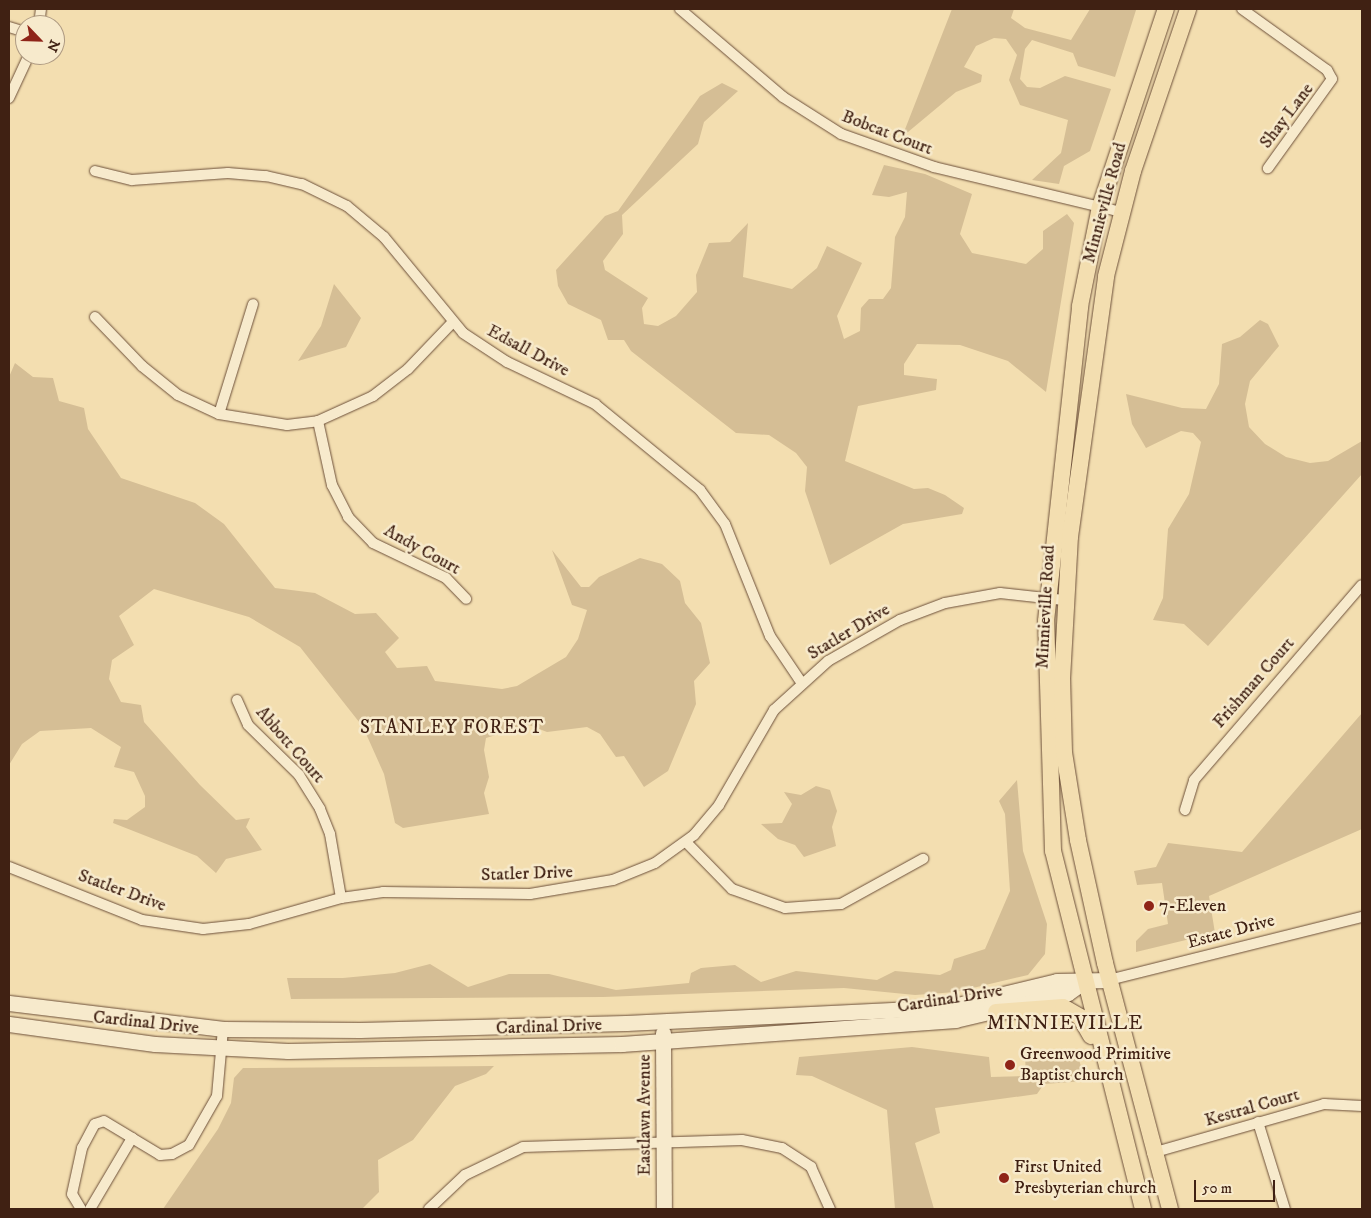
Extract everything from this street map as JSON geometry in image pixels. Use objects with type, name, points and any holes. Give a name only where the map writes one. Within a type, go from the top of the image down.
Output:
[{"type":"main road","name":"Minnieville Road","points":[[1143,1209],[1102,1061],[1083,982],[1050,821],[1048,595],[1074,348],[1100,207],[1166,9]]},
{"type":"main road","name":"Minnieville Road","points":[[1170,1209],[1152,1153],[1109,980],[1064,753],[1064,600],[1092,358],[1121,212],[1188,9]]},
{"type":"main road","name":"Cardinal Drive","points":[[9,1003],[222,1029],[360,1030],[663,1022],[949,1007],[1057,981],[1109,980]]},
{"type":"main road","name":"Cardinal Drive","points":[[9,1024],[222,1049],[368,1051],[663,1042],[922,1024],[996,1012],[1068,993],[1083,982]]},
{"type":"main road","points":[[996,1012],[1048,1006],[1070,1010],[1082,1020],[1102,1061]]},
{"type":"main road","name":"Eastlawn Avenue","points":[[663,1022],[664,1209]]},
{"type":"street","name":"Bobcat Court","points":[[680,9],[787,101],[841,134],[934,168],[1121,212]]},
{"type":"street","name":"Shay Lane","points":[[1242,9],[1327,70],[1332,79],[1268,168]]},
{"type":"street","points":[[9,98],[24,65]]},
{"type":"street","name":"Edsall Drive","points":[[95,171],[147,181],[242,173],[315,190],[347,206],[384,237],[452,323],[498,357],[595,404],[700,490],[725,524],[770,636],[801,682]]},
{"type":"street","points":[[218,414],[253,304]]},
{"type":"street","points":[[95,317],[160,382],[218,414],[287,425],[318,421],[356,406],[391,384],[452,323]]},
{"type":"street","name":"Andy Court","points":[[318,421],[332,485],[348,517],[373,543],[446,578],[466,599]]},
{"type":"street","name":"Frishman Court","points":[[1185,810],[1194,780],[1362,584]]},
{"type":"street","name":"Statler Drive","points":[[9,867],[142,920],[180,928],[250,924],[341,898],[416,890],[512,894],[578,889],[634,872],[686,842],[719,805],[762,726],[801,682],[864,639],[920,611],[974,596],[1048,595],[1064,600]]},
{"type":"street","name":"Abbott Court","points":[[237,700],[248,725],[293,768],[320,809],[330,834],[341,898]]},
{"type":"street","points":[[686,842],[732,889],[785,908],[841,904],[923,859]]},
{"type":"street","name":"Estate Drive","points":[[1109,980],[1362,917]]},
{"type":"street","points":[[82,1209],[72,1194],[84,1142],[95,1124],[107,1122],[132,1138],[166,1155],[189,1145],[217,1096],[222,1029]]},
{"type":"street","name":"Kestral Court","points":[[1152,1153],[1324,1104],[1362,1106]]},
{"type":"street","points":[[1258,1122],[1286,1209]]},
{"type":"street","points":[[90,1209],[132,1138]]},
{"type":"street","points":[[429,1209],[465,1175],[523,1147],[663,1140],[742,1140],[782,1148],[811,1167],[830,1209]]},
{"type":"shaded area","points":[[952,9],[1014,9],[1011,18],[1025,28],[1071,40],[1090,9],[1136,10],[1115,77],[1078,66],[1073,53],[1032,40],[1025,49],[1020,79],[1027,87],[1040,88],[1065,76],[1111,89],[1090,151],[1064,166],[1059,184],[1032,180],[1061,153],[1068,120],[1020,105],[1009,80],[1017,55],[1006,39],[994,38],[976,46],[964,67],[982,75],[981,82],[956,92],[902,137]]},
{"type":"shaded area","points":[[722,83],[738,91],[704,122],[698,144],[622,215],[623,234],[603,261],[605,270],[648,298],[642,308],[644,324],[658,326],[676,316],[697,292],[696,275],[709,243],[730,242],[748,223],[743,277],[792,289],[817,268],[827,246],[862,263],[837,316],[844,339],[860,331],[861,308],[869,299],[883,299],[891,288],[895,237],[905,217],[907,192],[889,197],[872,195],[884,165],[925,174],[972,194],[960,234],[972,253],[1026,264],[1043,249],[1043,231],[1067,214],[1074,223],[1046,392],[1008,361],[960,345],[917,344],[904,364],[904,375],[937,379],[936,390],[858,406],[845,461],[914,489],[928,488],[945,495],[964,508],[962,514],[903,524],[830,565],[805,491],[807,467],[796,453],[769,435],[736,433],[631,351],[624,340],[608,340],[601,320],[568,304],[558,286],[556,270],[605,216],[618,211],[700,96]]},
{"type":"shaded area","points":[[334,284],[361,318],[346,347],[298,361],[321,326]]},
{"type":"shaded area","points":[[1260,320],[1268,324],[1279,346],[1250,381],[1245,404],[1249,427],[1265,444],[1286,457],[1310,463],[1328,461],[1362,441],[1362,474],[1208,646],[1184,624],[1153,620],[1163,598],[1168,529],[1189,494],[1201,442],[1193,433],[1181,431],[1146,448],[1132,424],[1126,394],[1182,408],[1206,409],[1219,384],[1222,344],[1240,337]]},
{"type":"shaded area","points":[[15,363],[33,377],[53,378],[59,401],[84,408],[88,429],[121,478],[195,503],[224,524],[275,588],[315,593],[355,614],[376,613],[399,638],[385,652],[397,668],[427,666],[435,681],[502,689],[517,686],[566,657],[578,639],[587,610],[572,605],[552,550],[581,587],[589,587],[599,577],[640,558],[662,564],[680,581],[685,603],[701,623],[710,663],[694,681],[696,704],[668,771],[644,787],[624,756],[616,757],[600,734],[587,727],[547,732],[529,725],[486,738],[484,750],[489,777],[484,793],[489,814],[403,828],[395,823],[384,774],[363,727],[300,647],[249,617],[154,589],[119,616],[134,645],[112,660],[109,679],[121,702],[141,705],[144,722],[200,785],[236,820],[250,818],[246,827],[262,850],[226,859],[216,873],[197,856],[113,823],[114,819],[127,820],[145,807],[145,796],[134,772],[114,767],[121,747],[91,728],[40,731],[22,744],[9,765],[9,377]]},
{"type":"shaded area","points":[[1362,713],[1362,829],[1209,896],[1215,933],[1136,952],[1136,941],[1148,929],[1168,924],[1162,883],[1137,885],[1134,871],[1156,867],[1168,843],[1242,852]]},
{"type":"shaded area","points":[[1017,780],[1023,851],[1047,924],[1045,954],[1028,975],[956,992],[915,995],[844,988],[603,997],[291,999],[287,978],[343,978],[395,973],[430,964],[468,987],[509,974],[549,974],[616,990],[689,983],[691,973],[701,968],[735,965],[761,982],[796,971],[877,980],[895,971],[940,975],[951,970],[954,959],[985,949],[1010,891],[1005,814],[999,801]]},
{"type":"shaded area","points":[[816,786],[830,790],[837,811],[832,827],[836,846],[804,857],[795,845],[778,839],[761,824],[782,823],[792,804],[784,792],[801,795]]},
{"type":"shaded area","points":[[912,1047],[989,1057],[991,1077],[1026,1076],[1025,1056],[1078,1056],[1085,1081],[1044,1084],[1037,1094],[935,1108],[940,1133],[915,1143],[934,1209],[895,1209],[887,1110],[812,1076],[796,1075],[799,1057]]},
{"type":"shaded area","points":[[494,1066],[486,1074],[455,1086],[413,1140],[378,1160],[379,1192],[362,1209],[163,1209],[218,1129],[231,1103],[234,1078],[243,1068]]},
{"type":"place","name":"7-Eleven","points":[[1149,906]]},
{"type":"place","name":"Greenwood Primitive Baptist church","points":[[1010,1065]]},
{"type":"place","name":"First United Presbyterian church","points":[[1004,1178]]},
{"type":"district","name":"STANLEY FOREST","points":[[452,728]]},
{"type":"district","name":"MINNIEVILLE","points":[[1065,1023]]}]
